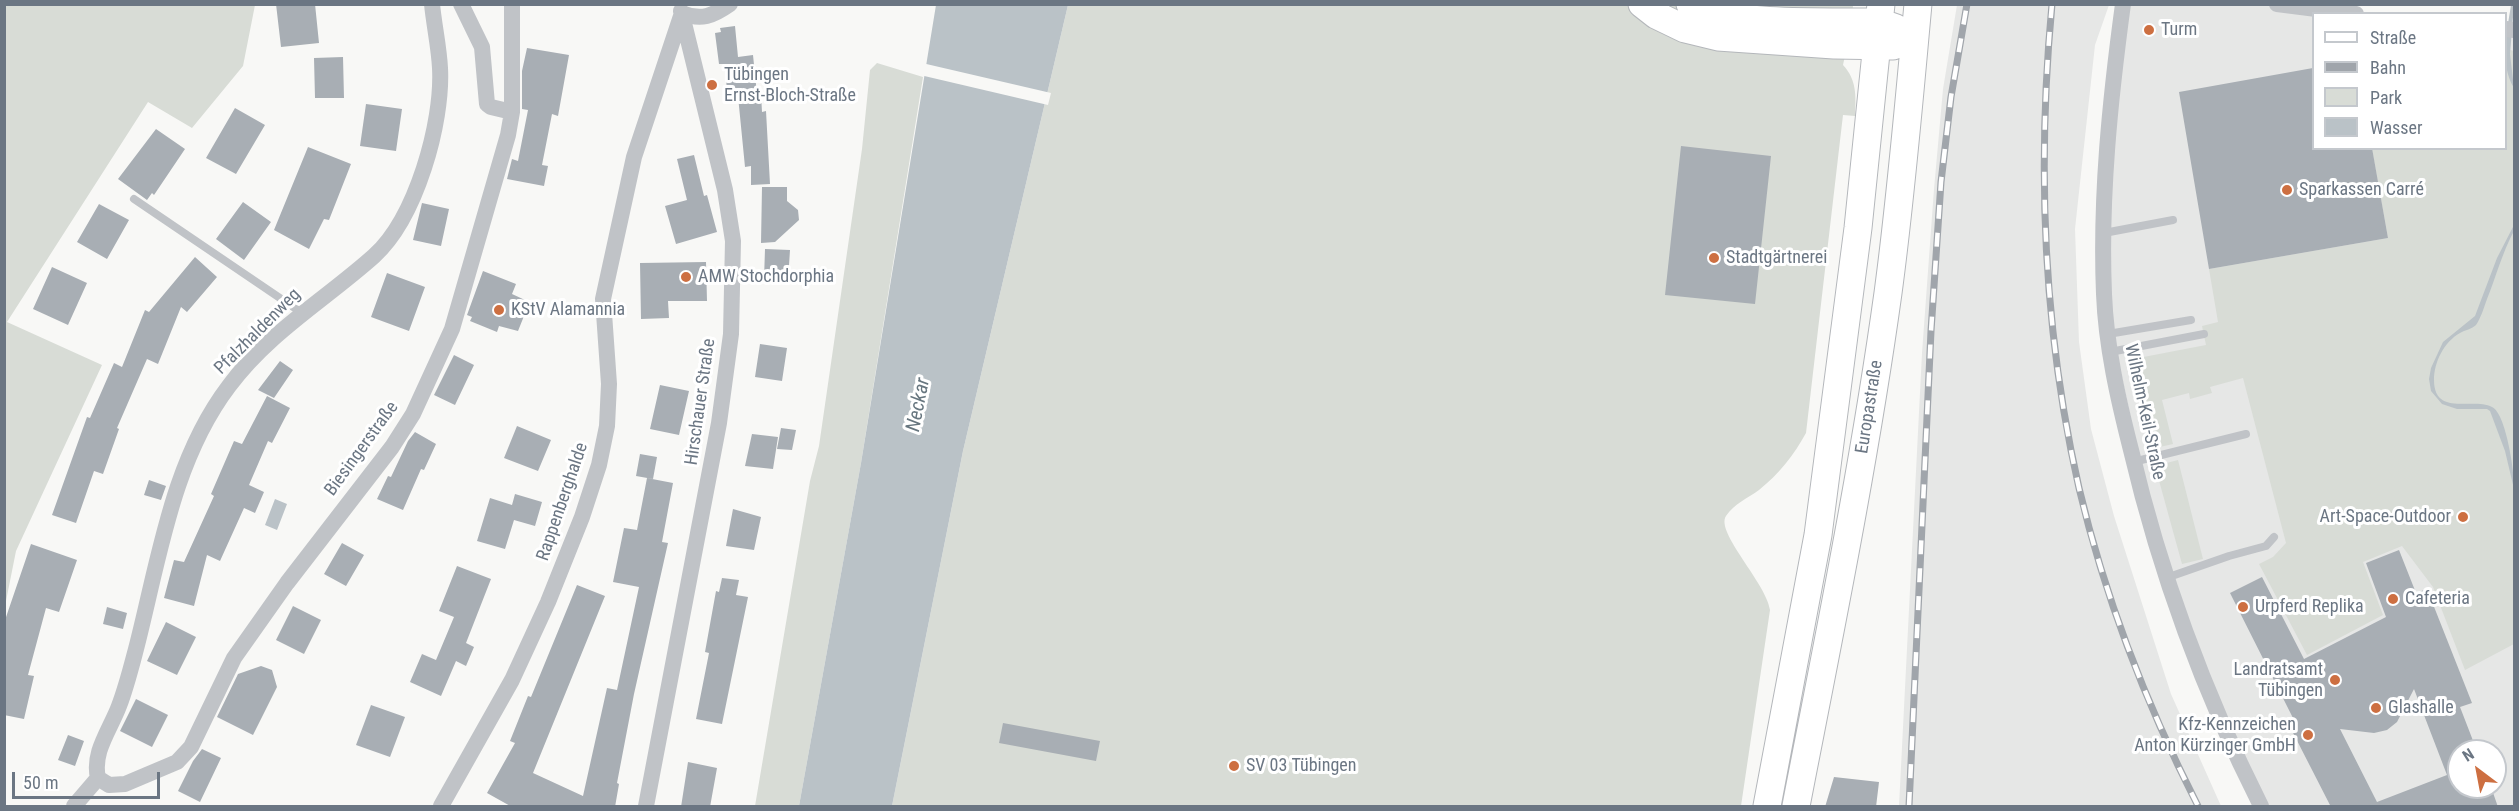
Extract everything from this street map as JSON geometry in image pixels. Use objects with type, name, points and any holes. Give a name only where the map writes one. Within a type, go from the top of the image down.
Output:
[{"type":"main road","points":[[1642,4],[1656,15],[1685,29],[1718,37],[1759,41],[1879,24]]},
{"type":"main road","points":[[1690,4],[1723,15],[1879,24],[1897,29],[1914,41]]},
{"type":"main road","points":[[1813,21],[1840,4]]},
{"type":"main road","name":"Europastraße","points":[[1796,807],[1855,502],[1888,293],[1917,4]]},
{"type":"main road","name":"Europastraße","points":[[1767,807],[1818,535],[1858,228],[1879,24]]},
{"type":"street","name":"Pfalzhaldenweg","points":[[98,778],[95,766],[98,752],[119,705],[182,473],[210,414],[229,385],[249,363],[302,313],[375,256],[393,236],[416,194],[431,142],[438,102],[440,68],[432,4]]},
{"type":"street","points":[[461,4],[482,47],[487,104],[512,112]]},
{"type":"street","name":"Biesingerstraße","points":[[98,778],[109,785],[125,784],[177,762],[190,747],[234,658],[287,584],[392,447],[413,414],[452,329],[505,147],[512,112],[512,4]]},
{"type":"street","points":[[680,9],[694,18],[706,17],[730,4]]},
{"type":"street","name":"Wilhelm-Keil-Straße","points":[[2123,4],[2108,142],[2104,233],[2104,295],[2110,352],[2133,462],[2166,578],[2217,715],[2261,807]]},
{"type":"street","points":[[2277,4],[2340,12]]},
{"type":"street","name":"Rappenberghalde","points":[[441,807],[512,680],[548,602],[582,517],[599,465],[607,426],[609,384],[603,299],[634,157],[680,9]]},
{"type":"street","name":"Hirschauer Straße","points":[[646,807],[720,423],[731,334],[734,241],[723,179],[680,9]]},
{"type":"street","points":[[74,807],[98,778]]},
{"type":"lane","points":[[134,199],[302,313]]},
{"type":"lane","points":[[2104,233],[2173,220]]},
{"type":"lane","points":[[2108,334],[2191,320]]},
{"type":"lane","points":[[2110,352],[2204,334]]},
{"type":"lane","points":[[2133,462],[2246,434]]},
{"type":"lane","points":[[2166,578],[2266,546],[2274,537]]},
{"type":"shaded area","points":[[2277,4],[2312,13],[2312,150],[2507,150],[2507,29],[2514,30],[2514,806],[2261,806],[2166,578],[2104,295],[2123,5]]},
{"type":"shaded area","points":[[1957,5],[2109,5],[2095,45],[2075,229],[2079,342],[2091,429],[2114,516],[2171,694],[2221,806],[1899,806],[1922,353],[1943,89]]},
{"type":"green space","points":[[5,4],[255,5],[243,66],[192,128],[148,102],[7,322],[102,365],[16,551],[5,606]]},
{"type":"green space","points":[[1068,5],[1853,5],[1852,22],[1843,65],[1853,82],[1855,116],[1843,115],[1806,433],[1779,471],[1726,516],[1725,524],[1728,534],[1767,599],[1770,610],[1741,806],[892,806],[963,451]]},
{"type":"green space","points":[[2507,49],[2514,51],[2514,644],[2465,670],[2433,587],[2402,546],[2363,562],[2383,615],[2307,655],[2259,564],[2273,557],[2286,543],[2243,378],[2210,387],[2212,393],[2190,399],[2189,393],[2162,400],[2173,444],[2151,449],[2133,359],[2206,345],[2202,326],[2218,322],[2209,269],[2388,238],[2372,150],[2507,150]]},
{"type":"green space","points":[[877,63],[923,77],[861,463],[799,806],[755,806],[810,481],[819,446],[862,149],[870,70]]},
{"type":"green space","points":[[2178,460],[2203,559],[2182,564],[2155,466]]},
{"type":"water","name":"Neckar","points":[[936,5],[1068,5],[963,451],[892,806],[799,806],[861,463]]},
{"type":"water","points":[[2511,5],[2514,5],[2510,54],[2514,88],[2507,68],[2507,31]]},
{"type":"water","points":[[2514,225],[2514,231],[2476,325],[2454,337],[2445,347],[2438,360],[2434,380],[2440,398],[2447,402],[2484,404],[2497,412],[2509,445],[2514,489],[2505,451],[2490,411],[2487,409],[2457,409],[2442,404],[2431,391],[2429,379],[2431,368],[2443,342],[2475,316],[2497,258]]},
{"type":"water","points":[[275,499],[287,504],[277,530],[265,525]]},
{"type":"pier","points":[[922,63],[1051,93],[1048,105],[920,75]]},
{"type":"building","points":[[276,4],[315,4],[319,43],[281,47]]},
{"type":"building","points":[[735,26],[738,57],[753,55],[757,94],[761,94],[762,112],[766,111],[770,184],[751,185],[751,166],[745,167],[738,96],[728,97],[724,64],[719,64],[715,33],[721,32],[720,28]]},
{"type":"building","points":[[527,48],[569,55],[558,116],[552,114],[542,165],[548,166],[544,186],[507,179],[512,159],[518,161],[528,110],[522,109],[522,71]]},
{"type":"building","points":[[343,57],[344,98],[315,98],[314,58]]},
{"type":"building","name":"Sparkassen Carré","points":[[2312,68],[2312,150],[2372,150],[2388,238],[2209,269],[2179,92]]},
{"type":"building","points":[[366,104],[402,109],[396,151],[360,146]]},
{"type":"building","points":[[235,108],[265,125],[236,174],[206,158]]},
{"type":"building","points":[[156,129],[185,149],[154,195],[152,193],[147,200],[118,179]]},
{"type":"building","name":"Stadtgärtnerei","points":[[1681,146],[1771,156],[1755,304],[1665,295]]},
{"type":"building","points":[[308,147],[351,164],[329,220],[324,219],[309,249],[274,230]]},
{"type":"building","points":[[694,155],[704,196],[707,195],[717,232],[676,244],[665,206],[687,200],[677,159]]},
{"type":"building","points":[[762,187],[787,187],[787,201],[798,210],[799,220],[775,242],[761,243]]},
{"type":"building","points":[[243,202],[271,222],[244,260],[216,239]]},
{"type":"building","points":[[422,203],[449,209],[441,246],[413,240]]},
{"type":"building","points":[[99,204],[129,220],[107,259],[77,242]]},
{"type":"building","points":[[765,249],[790,250],[788,281],[764,279]]},
{"type":"building","points":[[195,257],[217,277],[187,312],[181,307],[158,364],[147,359],[117,428],[119,429],[103,474],[94,471],[76,523],[52,515],[87,417],[90,418],[114,363],[122,367],[145,310],[149,312]]},
{"type":"building","points":[[706,262],[707,301],[668,301],[669,318],[641,319],[640,263]]},
{"type":"building","points":[[52,267],[87,283],[68,325],[33,309]]},
{"type":"building","points":[[483,271],[516,284],[512,294],[525,300],[521,309],[526,311],[518,331],[499,326],[497,332],[470,321],[472,317],[467,315]]},
{"type":"building","points":[[387,273],[425,287],[409,331],[371,317]]},
{"type":"building","points":[[760,344],[787,348],[782,381],[755,377]]},
{"type":"building","points":[[454,355],[474,365],[455,405],[434,395]]},
{"type":"building","points":[[280,361],[293,370],[274,398],[258,390]]},
{"type":"building","points":[[660,385],[689,391],[679,435],[650,429]]},
{"type":"building","points":[[267,396],[290,408],[272,443],[268,441],[249,485],[264,492],[255,513],[244,508],[220,561],[207,555],[194,606],[164,598],[174,560],[184,562],[214,496],[211,494],[234,441],[242,444]]},
{"type":"building","points":[[517,426],[551,440],[538,471],[504,458]]},
{"type":"building","points":[[781,428],[796,430],[792,450],[777,449]]},
{"type":"building","points":[[415,432],[436,444],[424,470],[421,469],[403,510],[377,499]]},
{"type":"building","points":[[752,434],[778,437],[773,469],[745,466]]},
{"type":"building","points":[[640,454],[657,457],[653,479],[636,476]]},
{"type":"building","points":[[647,478],[673,483],[662,542],[668,543],[634,694],[617,783],[619,784],[615,807],[512,807],[487,793],[515,743],[510,741],[528,696],[531,697],[577,585],[605,596],[533,773],[583,796],[607,688],[617,690],[639,587],[613,582],[624,528],[637,530]]},
{"type":"building","points":[[149,480],[166,486],[161,500],[144,495]]},
{"type":"building","points":[[515,494],[542,502],[535,526],[514,520],[505,549],[477,541],[490,498],[512,505]]},
{"type":"building","points":[[733,509],[761,517],[754,550],[726,546]]},
{"type":"building","points":[[342,543],[364,555],[346,586],[324,574]]},
{"type":"building","points":[[31,544],[77,560],[59,612],[46,608],[28,675],[34,676],[24,719],[4,715],[4,623]]},
{"type":"building","name":"Landratsamt Tübingen","points":[[2399,550],[2416,593],[2427,589],[2472,703],[2460,707],[2472,739],[2447,739],[2447,775],[2447,799],[2495,799],[2498,807],[2331,807],[2288,723],[2294,720],[2230,593],[2262,577],[2304,659],[2386,617],[2366,563]],"holes":[[[2414,689],[2447,775],[2377,802],[2340,729],[2374,733],[2387,730],[2397,722]]]},
{"type":"building","points":[[457,566],[491,579],[466,643],[474,647],[466,666],[456,661],[441,696],[410,682],[422,654],[436,660],[454,617],[439,611]]},
{"type":"building","points":[[722,578],[739,580],[736,595],[748,597],[722,724],[696,719],[709,653],[705,652],[716,591],[719,592]]},
{"type":"building","points":[[293,606],[321,620],[304,654],[276,640]]},
{"type":"building","points":[[107,607],[127,613],[123,629],[103,624]]},
{"type":"building","points":[[166,622],[196,637],[177,675],[147,661]]},
{"type":"building","points":[[261,666],[272,670],[277,687],[253,735],[217,717],[238,674]]},
{"type":"building","points":[[136,699],[168,715],[152,747],[120,731]]},
{"type":"building","points":[[371,705],[405,717],[390,757],[356,745]]},
{"type":"building","points":[[1003,723],[1100,741],[1096,761],[999,743]]},
{"type":"building","points":[[68,735],[84,741],[75,766],[58,760]]},
{"type":"building","points":[[202,749],[221,758],[200,802],[178,791],[193,761]]},
{"type":"building","points":[[688,762],[717,768],[710,807],[681,807]]},
{"type":"building","points":[[1834,777],[1879,782],[1876,807],[1825,807]]},
{"type":"railway","points":[[1909,806],[1931,331],[1941,182],[1951,97],[1967,4]]},
{"type":"railway","points":[[2052,4],[2045,125],[2046,247],[2057,368],[2067,428],[2089,529],[2115,611],[2162,730],[2198,806]]},
{"type":"place","name":"Turm","points":[[2149,30]]},
{"type":"place","name":"Tübingen Ernst-Bloch-Straße","points":[[712,85]]},
{"type":"place","name":"Sparkassen Carré","points":[[2287,190]]},
{"type":"place","name":"Stadtgärtnerei","points":[[1714,258]]},
{"type":"place","name":"AMW Stochdorphia","points":[[686,277]]},
{"type":"place","name":"KStV Alamannia","points":[[499,310]]},
{"type":"place","name":"Art-Space-Outdoor","points":[[2463,517]]},
{"type":"place","name":"Cafeteria","points":[[2393,599]]},
{"type":"place","name":"Urpferd Replika","points":[[2243,607]]},
{"type":"place","name":"Landratsamt Tübingen","points":[[2335,680]]},
{"type":"place","name":"Glashalle","points":[[2376,708]]},
{"type":"place","name":"Kfz-Kennzeichen Anton Kürzinger GmbH","points":[[2308,735]]},
{"type":"place","name":"SV 03 Tübingen","points":[[1234,766]]}]
